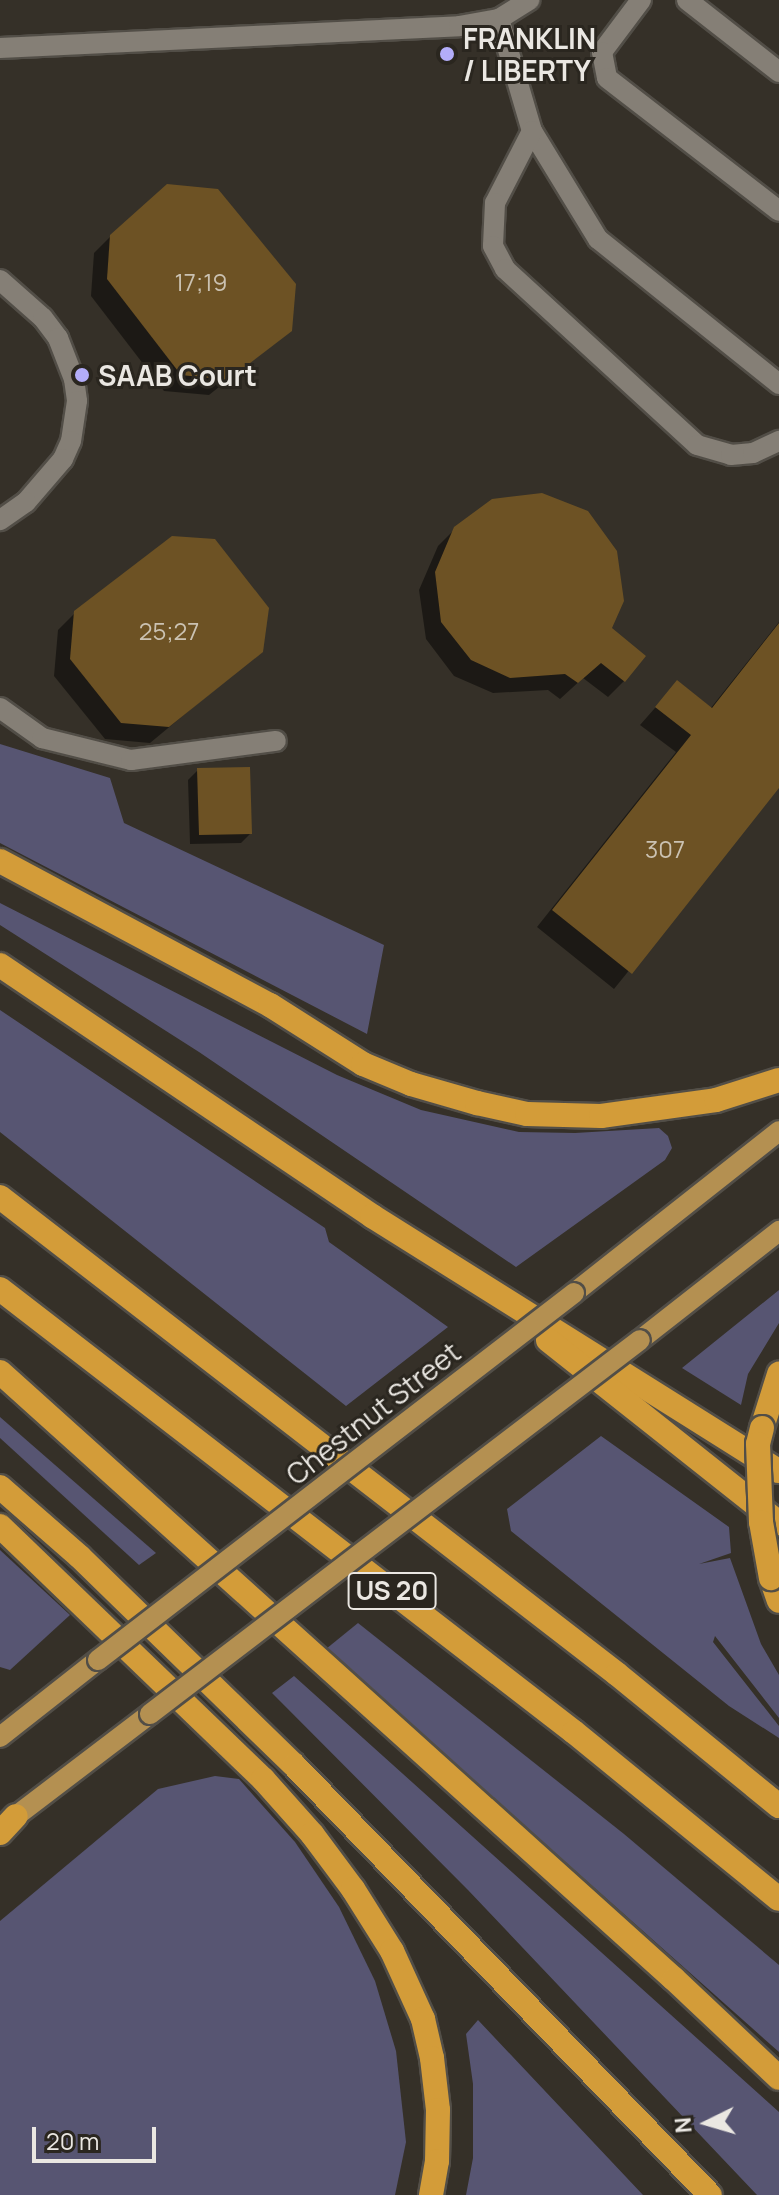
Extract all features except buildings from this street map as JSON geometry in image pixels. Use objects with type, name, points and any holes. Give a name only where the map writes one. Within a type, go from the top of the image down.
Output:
[{"type":"highway","points":[[0,861],[270,1005],[363,1064],[411,1084],[477,1103],[527,1114],[601,1116],[716,1100],[779,1080]]},
{"type":"highway","points":[[0,965],[477,1283],[779,1471]]},
{"type":"highway","name":"US 20","points":[[0,1197],[617,1674],[779,1806]]},
{"type":"highway","points":[[477,1283],[779,1523]]},
{"type":"highway","name":"US 20","points":[[0,1289],[574,1732],[779,1899]]},
{"type":"highway","points":[[0,1372],[674,1979],[779,2078]]},
{"type":"highway","points":[[775,1589],[761,1522],[758,1444],[779,1374]]},
{"type":"highway","points":[[0,1487],[80,1557],[294,1765],[482,1955],[710,2195]]},
{"type":"highway","points":[[0,1526],[263,1779],[312,1834],[353,1889],[392,1951],[423,2019],[432,2058],[438,2110],[437,2161],[431,2195]]},
{"type":"main road","name":"Chestnut Street","points":[[0,1737],[779,1131]]},
{"type":"main road","points":[[8,1824],[779,1231]]},
{"type":"street","points":[[0,48],[383,30],[499,19],[530,0]]},
{"type":"street","points":[[641,0],[602,52],[607,78],[779,211]]},
{"type":"street","points":[[687,0],[779,72]]},
{"type":"street","points":[[499,19],[532,131],[598,239],[779,384]]},
{"type":"street","points":[[532,131],[495,203],[493,246],[505,269],[697,445],[731,455],[753,453],[779,441]]},
{"type":"street","points":[[0,280],[43,318],[58,338],[74,379],[77,401],[71,441],[63,459],[26,502],[0,520]]},
{"type":"street","points":[[0,708],[42,738],[131,760],[276,741]]},
{"type":"shaded area","points":[[0,744],[110,778],[124,823],[384,945],[367,1034],[0,843]]},
{"type":"shaded area","points":[[0,903],[337,1075],[421,1110],[519,1132],[575,1133],[659,1128],[668,1136],[672,1148],[665,1160],[516,1267],[199,1052],[0,925]]},
{"type":"shaded area","points":[[0,1010],[325,1228],[329,1242],[448,1327],[346,1406],[0,1132]]},
{"type":"shaded area","points":[[779,1290],[779,1323],[748,1374],[741,1405],[682,1368]]},
{"type":"shaded area","points":[[0,1417],[156,1553],[139,1565],[0,1438]]},
{"type":"shaded area","points":[[601,1436],[729,1527],[731,1553],[699,1564],[730,1558],[761,1644],[779,1675],[779,1718],[715,1636],[713,1642],[779,1726],[779,1738],[729,1706],[511,1531],[507,1509]]},
{"type":"shaded area","points":[[0,1550],[70,1615],[10,1670],[0,1667]]},
{"type":"shaded area","points":[[358,1623],[624,1834],[779,1965],[779,2052],[326,1649]]},
{"type":"shaded area","points":[[294,1676],[779,2112],[779,2195],[757,2195],[468,1890],[272,1693]]},
{"type":"shaded area","points":[[215,1776],[239,1779],[295,1842],[339,1907],[375,1981],[396,2051],[406,2142],[395,2195],[0,2195],[0,1921],[158,1789]]},
{"type":"shaded area","points":[[478,2020],[643,2195],[466,2195],[473,2158],[473,2084],[466,2034]]},
{"type":"place","name":"FRANKLIN / LIBERTY","points":[[447,54]]},
{"type":"place","name":"SAAB Court","points":[[82,375]]}]
